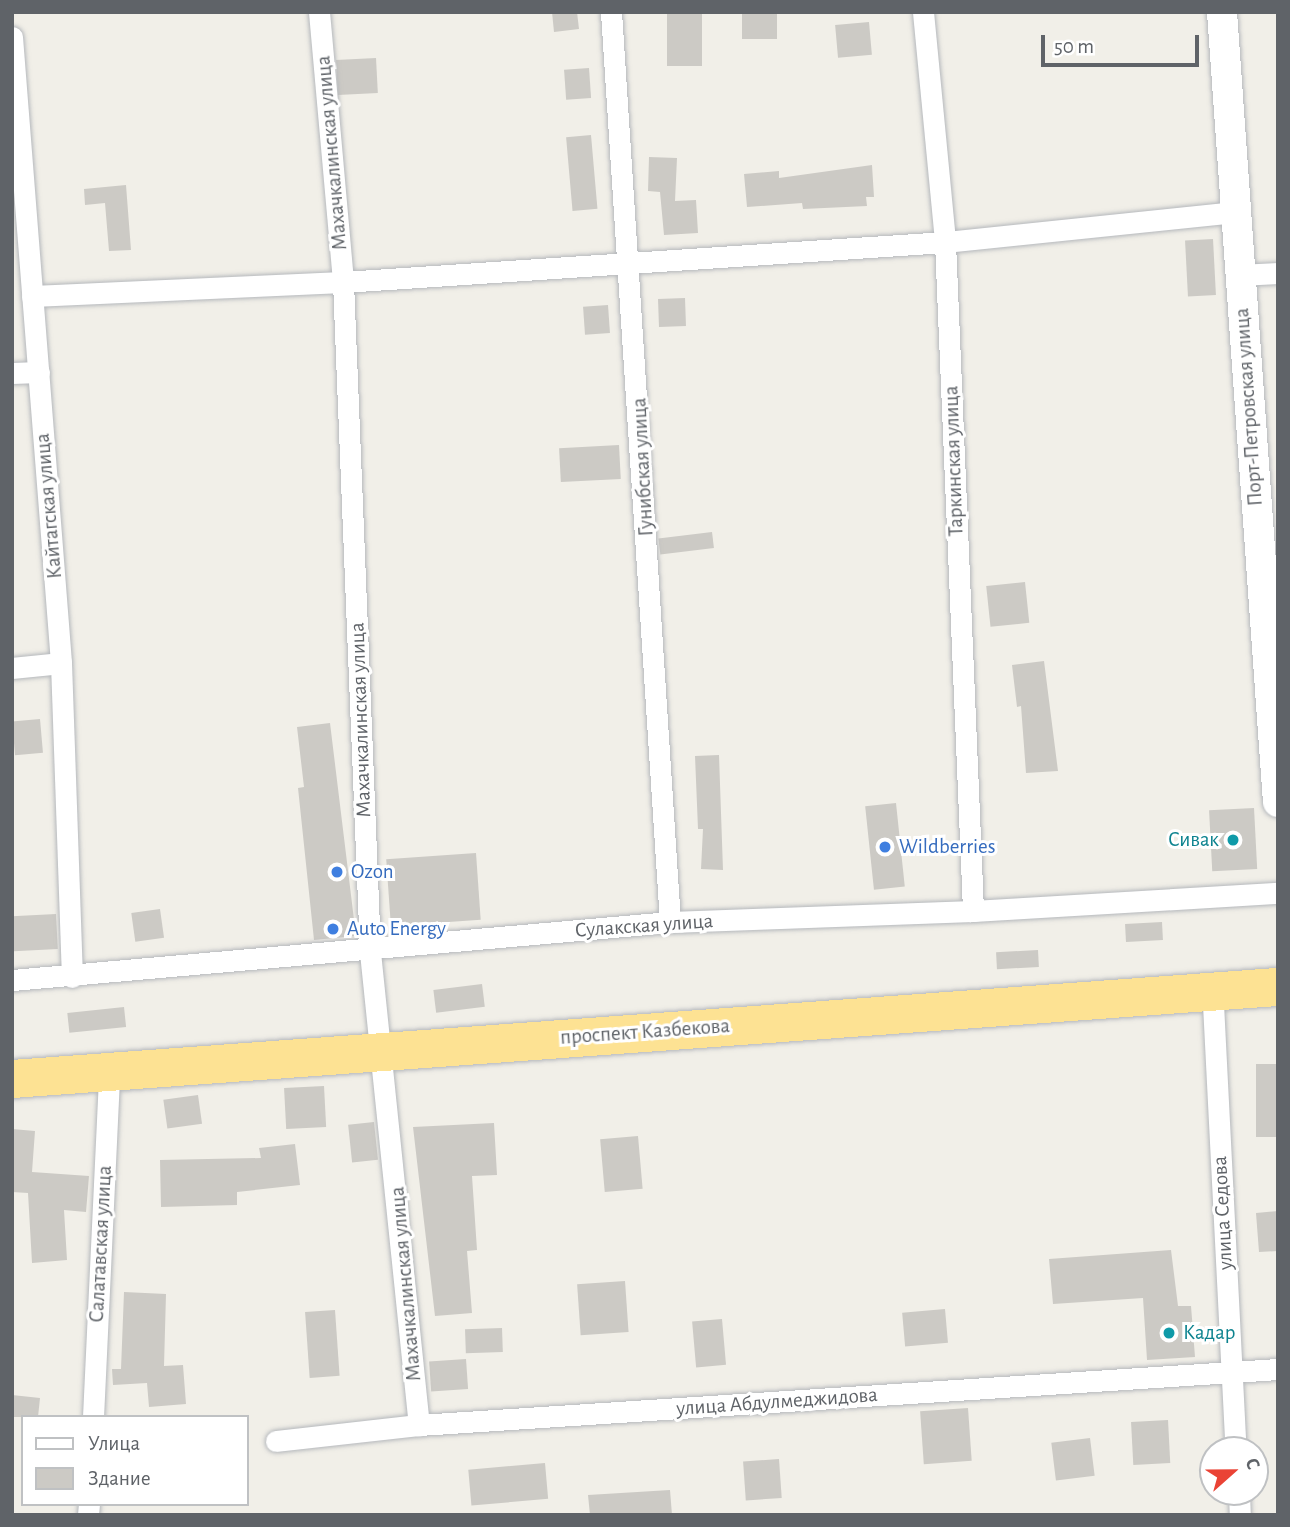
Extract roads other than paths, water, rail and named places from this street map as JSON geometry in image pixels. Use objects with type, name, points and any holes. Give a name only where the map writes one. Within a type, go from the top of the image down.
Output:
[{"type":"highway","name":"проспект Казбекова","points":[[12,1059],[382,1042],[1212,983],[1278,972]]},
{"type":"highway","name":"проспект Казбекова","points":[[1212,983],[1278,987]]},
{"type":"highway","name":"проспект Казбекова","points":[[12,1079],[109,1072],[382,1042]]},
{"type":"street","name":"Махачкалинская улица","points":[[319,12],[343,282],[370,952],[382,1042],[419,1426]]},
{"type":"street","name":"Гунибская улица","points":[[611,12],[630,263],[670,922]]},
{"type":"street","name":"Таркинская улица","points":[[923,12],[945,242],[973,911]]},
{"type":"street","name":"Порт-Петровская улица","points":[[1222,12],[1239,275],[1270,580],[1278,802]]},
{"type":"street","name":"Кайтагская улица","points":[[12,37],[61,663],[72,977]]},
{"type":"street","points":[[32,296],[343,282],[945,242],[1234,212]]},
{"type":"street","points":[[1239,275],[1278,272]]},
{"type":"street","points":[[12,373],[38,372]]},
{"type":"street","points":[[12,668],[61,663]]},
{"type":"street","name":"Сулакская улица","points":[[12,980],[370,952],[670,922],[973,911],[1278,893]]},
{"type":"street","name":"улица Седова","points":[[1212,983],[1235,1436]]},
{"type":"street","name":"Салатавская улица","points":[[93,1415],[109,1072]]},
{"type":"street","name":"улица Абдулмеджидова","points":[[276,1441],[419,1426],[1278,1369]]},
{"type":"place","name":"Сивак","points":[[1233,840]]},
{"type":"place","name":"Wildberries","points":[[885,847]]},
{"type":"place","name":"Ozon","points":[[337,872]]},
{"type":"place","name":"Auto Energy","points":[[333,929]]},
{"type":"place","name":"Кадар","points":[[1169,1333]]}]
